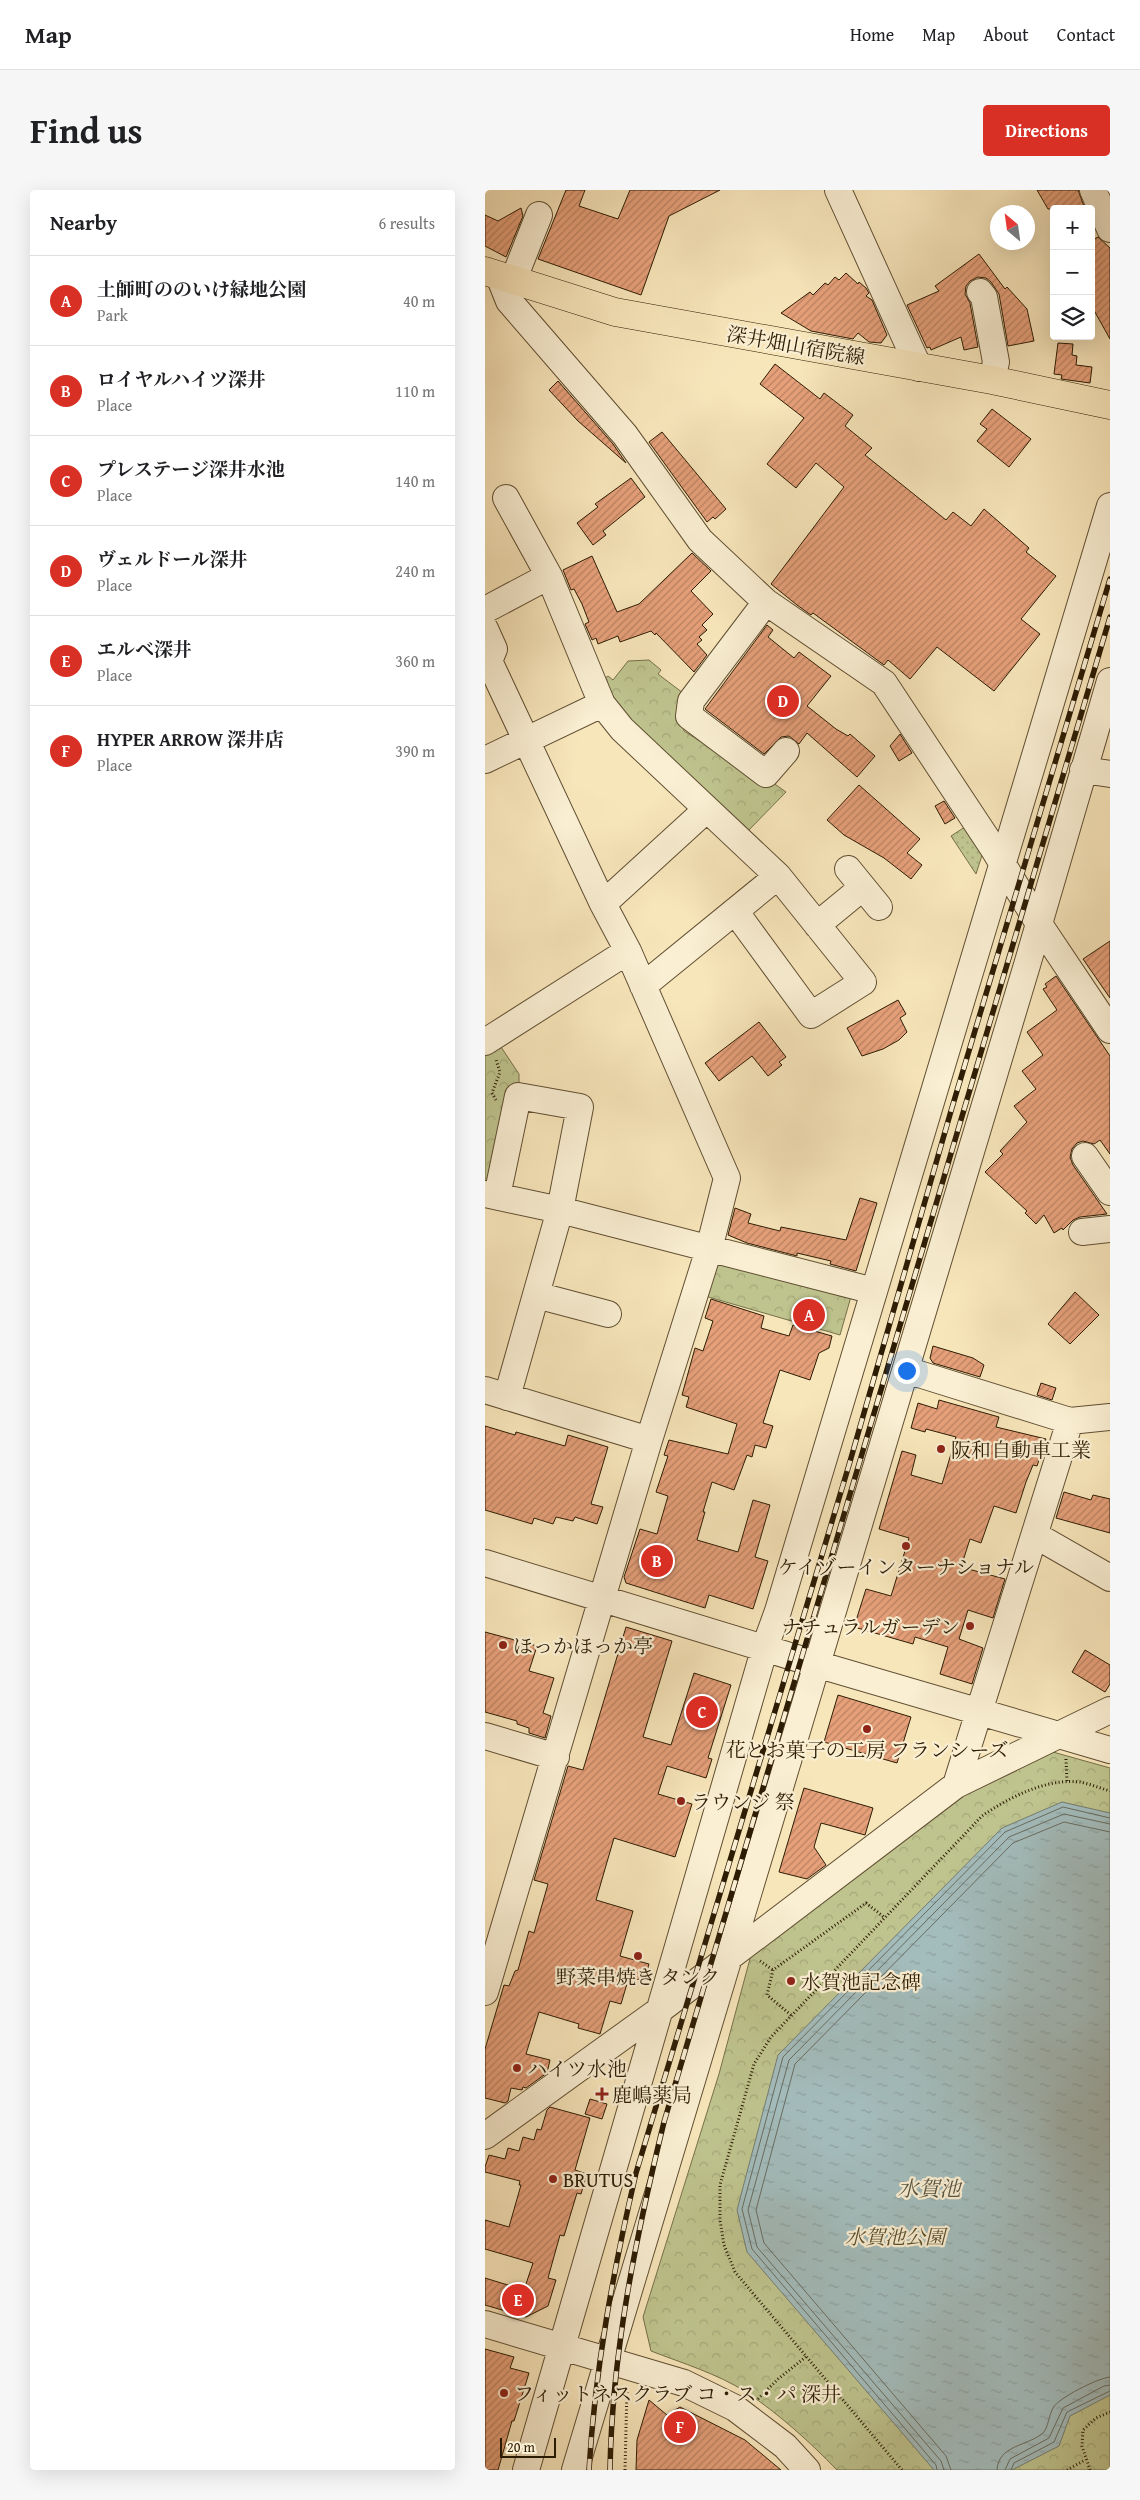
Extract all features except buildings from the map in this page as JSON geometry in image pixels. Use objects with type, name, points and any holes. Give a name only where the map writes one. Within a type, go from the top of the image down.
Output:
[{"type":"main road","name":"深井畑山宿院線","points":[[499,276],[615,312],[992,380],[1110,405]]},
{"type":"street","points":[[838,190],[919,368]]},
{"type":"street","points":[[1093,190],[1110,228]]},
{"type":"street","points":[[539,215],[499,276],[509,301],[625,435],[700,540],[766,602],[884,683],[1002,862],[1039,924],[1110,1030]]},
{"type":"street","points":[[980,292],[984,297],[996,362],[992,380]]},
{"type":"street","points":[[506,498],[549,576],[602,704],[622,729],[778,876],[863,982],[811,1015],[735,911]]},
{"type":"street","points":[[526,2470],[765,1647],[1110,506]]},
{"type":"street","points":[[485,610],[549,576]]},
{"type":"street","points":[[766,602],[691,701],[689,716],[766,774],[786,751]]},
{"type":"street","points":[[485,629],[494,649],[487,662],[528,740],[603,904],[628,951],[727,1178],[709,1249],[649,1440],[485,1992]]},
{"type":"street","points":[[575,2470],[730,1957],[815,1664],[906,1370],[1110,681]]},
{"type":"street","points":[[485,760],[602,704]]},
{"type":"street","points":[[1083,770],[1110,774]]},
{"type":"street","points":[[603,904],[707,809]]},
{"type":"street","points":[[643,986],[778,876]]},
{"type":"street","points":[[817,925],[863,888]]},
{"type":"street","points":[[488,1048],[628,951]]},
{"type":"street","points":[[649,1440],[496,1394],[536,1295],[560,1210],[580,1107],[518,1096],[491,1195],[560,1210],[874,1291]]},
{"type":"street","points":[[1085,1156],[1110,1192]]},
{"type":"street","points":[[1082,1232],[1110,1229]]},
{"type":"street","points":[[536,1295],[608,1314]]},
{"type":"street","points":[[906,1370],[1070,1421],[1110,1418]]},
{"type":"street","points":[[957,1785],[1070,1421]]},
{"type":"street","points":[[1035,1535],[1110,1578]]},
{"type":"street","points":[[485,1563],[979,1712],[1062,1746],[1110,1750]]},
{"type":"street","points":[[485,2136],[661,2009],[957,1785],[1062,1746],[1110,1710]]},
{"type":"street","points":[[485,1736],[556,1756]]},
{"type":"street","points":[[485,2324],[684,2383],[735,2408],[785,2446],[807,2470]]},
{"type":"path","points":[[488,1048],[495,1058],[500,1072],[492,1093],[493,1097],[498,1102],[516,1104]]},
{"type":"path","points":[[1062,1746],[1067,1782]]},
{"type":"path","points":[[903,2470],[735,2272],[725,2245],[719,2220],[719,2185],[754,2064],[771,2037],[884,1916],[982,1816],[999,1804],[1031,1791],[1067,1782],[1081,1782],[1110,1791]]},
{"type":"path","points":[[791,2016],[767,1995],[773,1970],[866,1903],[884,1916]]},
{"type":"path","points":[[753,2405],[777,2379],[807,2356]]},
{"type":"path","points":[[625,2470],[627,2386]]},
{"type":"path","points":[[1090,2470],[1085,2460],[1082,2446],[1083,2430],[1096,2418],[1110,2412]]},
{"type":"path","points":[[1067,2470],[1085,2460]]},
{"type":"green space","points":[[649,660],[661,670],[658,674],[683,693],[680,709],[684,731],[764,782],[769,780],[786,792],[746,833],[612,708],[600,682],[608,676],[613,680],[628,661]]},
{"type":"green space","points":[[968,825],[984,849],[976,874],[951,836]]},
{"type":"green space","points":[[497,1041],[519,1074],[519,1087],[491,1179],[485,1182],[485,1049]]},
{"type":"green space","points":[[721,1261],[852,1293],[840,1335],[705,1296],[714,1265]]},
{"type":"green space","name":"水賀池","points":[[1053,1752],[1110,1768],[1110,2470],[837,2470],[794,2429],[746,2392],[712,2374],[651,2351],[643,2317],[719,2074],[751,1955],[967,1789]]},
{"type":"water","name":"水賀池","points":[[1062,1802],[1110,1813],[1110,2395],[1070,2416],[1059,2446],[1012,2470],[934,2470],[747,2252],[737,2210],[778,2055],[1002,1828]]},
{"type":"railway","points":[[589,2470],[600,2358],[620,2247],[636,2173],[849,1465],[951,1111],[1110,579]]},
{"type":"railway","points":[[610,2470],[615,2382],[627,2294],[664,2122],[1110,617]]},
{"type":"place","name":"ヴェルドール深井","points":[[783,701]]},
{"type":"place","name":"土師町ののいけ緑地公園","points":[[809,1315]]},
{"type":"place","name":"阪和自動車工業","points":[[941,1449]]},
{"type":"place","name":"ケイゾーインターナショナル","points":[[906,1546]]},
{"type":"place","name":"ロイヤルハイツ深井","points":[[657,1561]]},
{"type":"place","name":"ナチュラルガーデン","points":[[970,1626]]},
{"type":"place","name":"ほっかほっか亭","points":[[503,1645]]},
{"type":"place","name":"プレステージ深井水池","points":[[702,1712]]},
{"type":"place","name":"花とお菓子の工房 フランシーズ","points":[[867,1729]]},
{"type":"place","name":"ラウンジ 祭","points":[[681,1801]]},
{"type":"place","name":"野菜串焼き タンク","points":[[638,1956]]},
{"type":"place","name":"水賀池記念碑","points":[[791,1981]]},
{"type":"place","name":"ハイツ水池","points":[[517,2068]]},
{"type":"place","name":"鹿嶋薬局","points":[[602,2094]]},
{"type":"place","name":"BRUTUS","points":[[553,2179]]},
{"type":"place","name":"エルベ深井","points":[[518,2300]]},
{"type":"place","name":"フィットネスクラブ コ・ス・パ 深井","points":[[504,2393]]},
{"type":"place","name":"HYPER ARROW 深井店","points":[[680,2427]]},
{"type":"park label","name":"水賀池公園","points":[[895,2236]]}]
